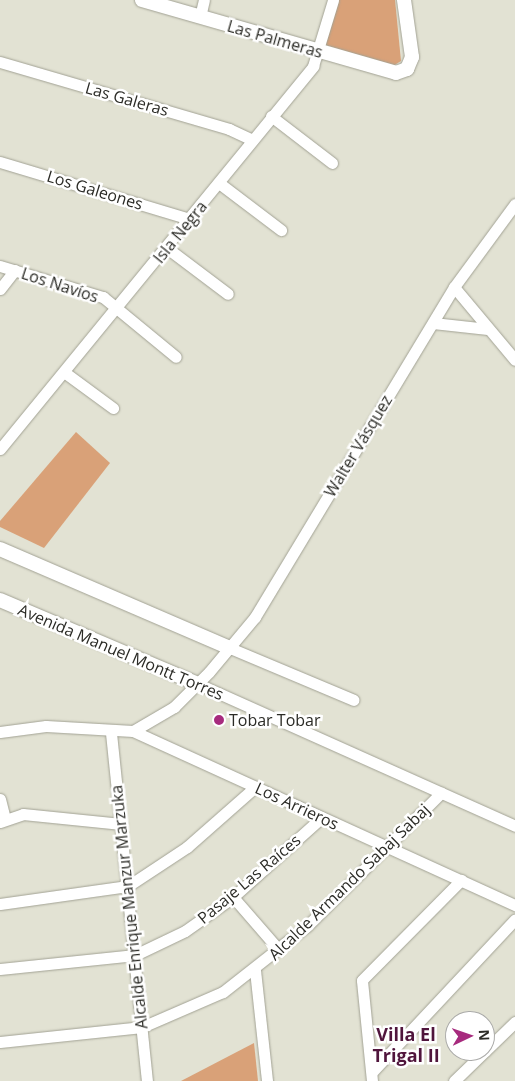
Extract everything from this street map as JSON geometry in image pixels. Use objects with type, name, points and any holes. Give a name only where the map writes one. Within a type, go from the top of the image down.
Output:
[{"type":"street","name":"Las Palmeras","points":[[142,0],[392,73],[407,69],[412,52],[404,0]]},
{"type":"street","points":[[200,17],[204,0]]},
{"type":"street","name":"Isla Negra","points":[[0,449],[219,184],[320,52],[333,0]]},
{"type":"street","name":"Las Galeras","points":[[0,62],[229,129],[253,140]]},
{"type":"street","points":[[271,116],[332,163]]},
{"type":"street","name":"Los Galeones","points":[[0,162],[190,219]]},
{"type":"street","points":[[219,184],[281,230]]},
{"type":"street","name":"Walter Vásquez","points":[[133,731],[174,707],[230,648],[255,617],[454,286],[515,204]]},
{"type":"street","points":[[167,248],[228,294]]},
{"type":"street","name":"Los Navíos","points":[[0,266],[97,294],[115,311],[176,357]]},
{"type":"street","points":[[0,289],[15,270]]},
{"type":"street","points":[[454,286],[515,360]]},
{"type":"street","points":[[433,323],[488,329]]},
{"type":"street","points":[[64,372],[113,408]]},
{"type":"street","points":[[0,549],[354,700]]},
{"type":"street","name":"Avenida Manuel Montt Torres","points":[[0,600],[196,683],[515,826]]},
{"type":"street","points":[[0,732],[46,726],[110,733],[133,731]]},
{"type":"street","name":"Los Arrieros","points":[[133,731],[515,906]]},
{"type":"street","name":"Alcalde Enrique Manzur Marzuka","points":[[110,733],[128,886],[147,1081]]},
{"type":"street","points":[[0,904],[128,886],[187,847],[254,787]]},
{"type":"street","name":"Alcalde Armando Sabaj Sabaj","points":[[0,1042],[142,1026],[206,1002],[255,970],[279,950],[388,847],[441,793]]},
{"type":"street","points":[[0,799],[2,820],[36,814],[121,824]]},
{"type":"street","name":"Pasaje Las Raíces","points":[[0,970],[134,955],[185,931],[233,897],[321,818]]},
{"type":"street","points":[[372,1077],[362,980],[461,880]]},
{"type":"street","points":[[233,897],[279,950]]},
{"type":"street","points":[[372,1077],[515,919]]},
{"type":"street","points":[[255,970],[267,1081]]},
{"type":"street","points":[[495,1041],[515,1022]]},
{"type":"street","points":[[454,1081],[475,1061]]},
{"type":"shaded area","points":[[337,0],[395,0],[401,61],[393,66],[325,45]]},
{"type":"shaded area","points":[[76,432],[110,463],[44,548],[0,527],[0,521]]},
{"type":"shaded area","points":[[254,1043],[258,1081],[181,1081]]},
{"type":"place","name":"Tobar Tobar","points":[[219,720]]},
{"type":"district","name":"Villa El Trigal II","points":[[406,1045]]}]
